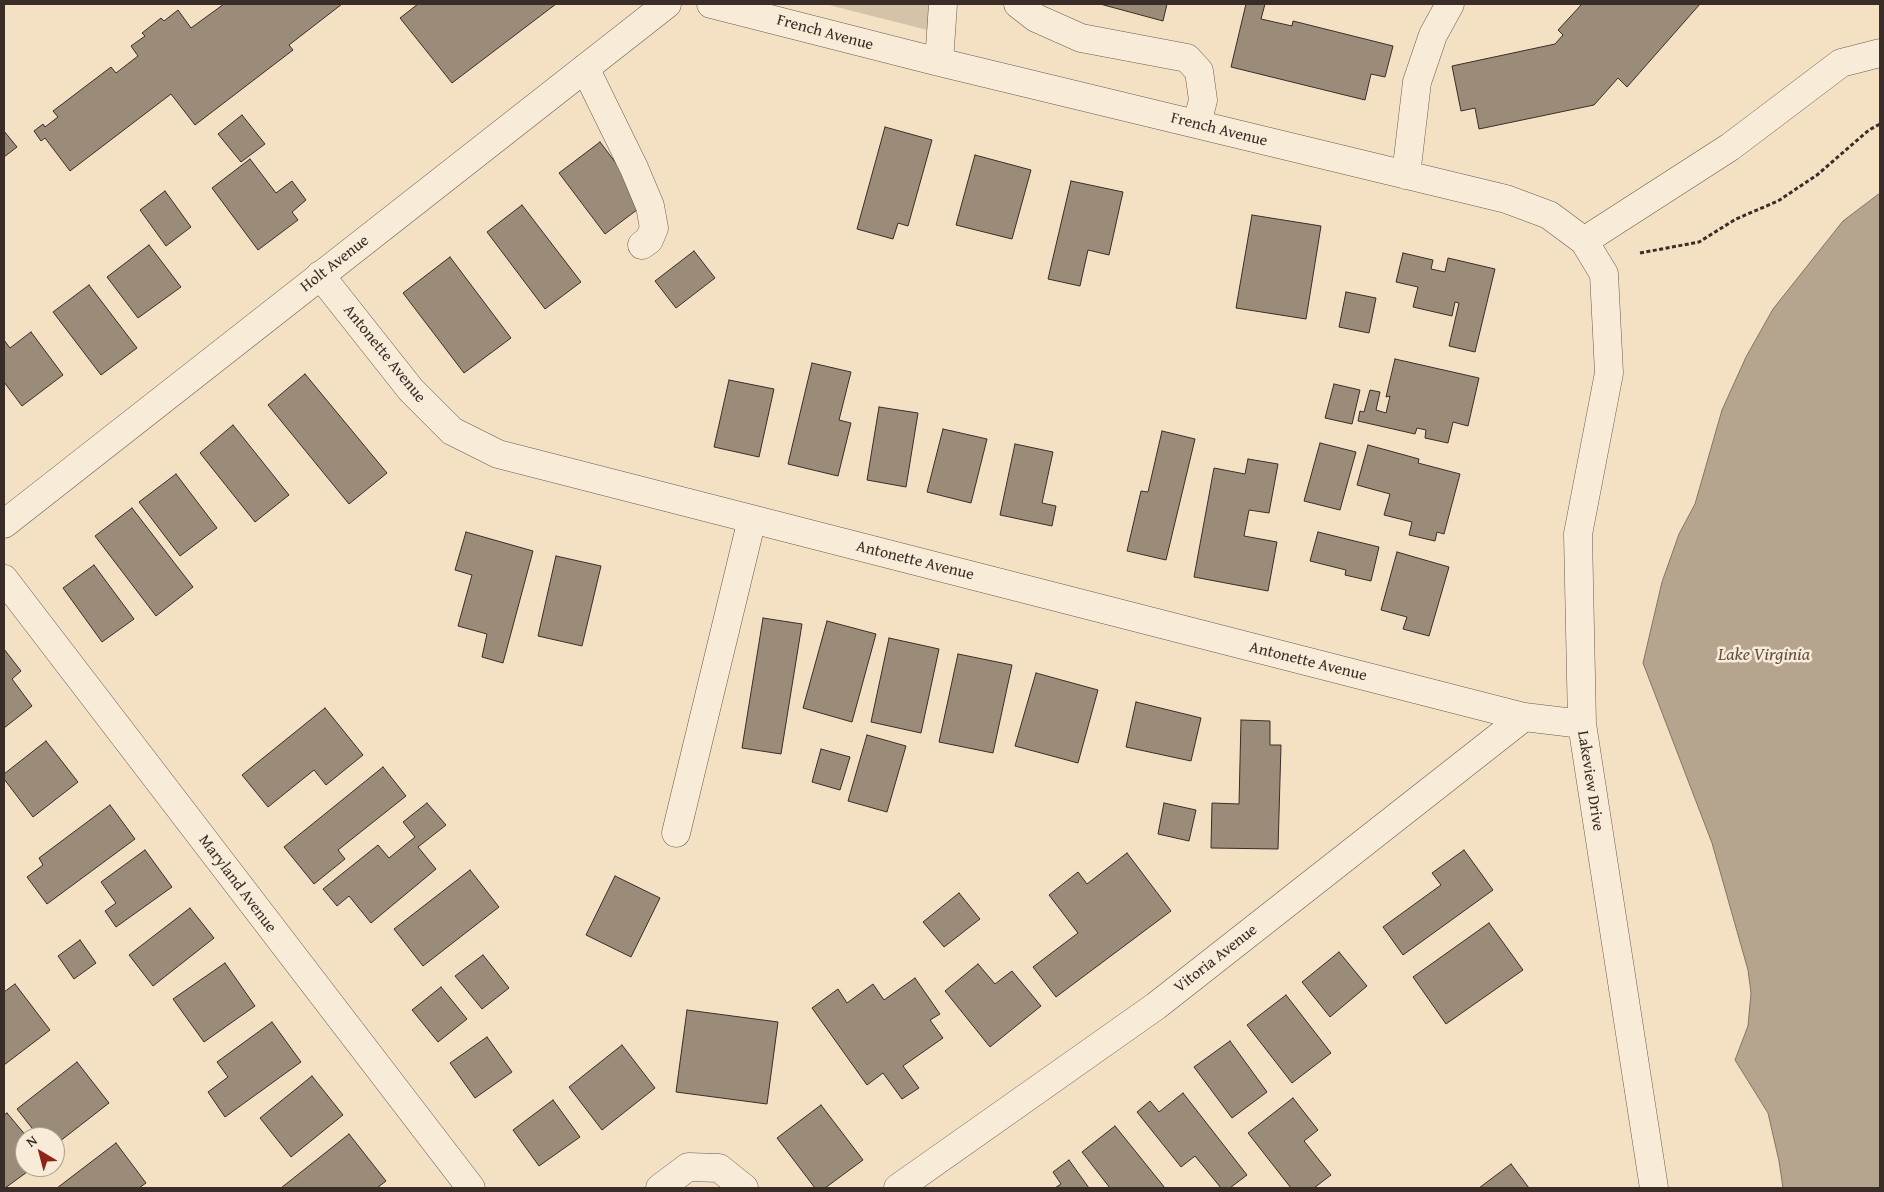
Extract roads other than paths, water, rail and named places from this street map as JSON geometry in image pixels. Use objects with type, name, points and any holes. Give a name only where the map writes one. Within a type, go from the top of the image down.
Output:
[{"type":"street","name":"Holt Avenue","points":[[4,524],[666,4]]},
{"type":"street","name":"French Avenue","points":[[711,4],[939,62],[1506,199],[1549,215],[1584,241],[1604,274],[1609,373]]},
{"type":"street","points":[[939,62],[943,4]]},
{"type":"street","points":[[1018,4],[1036,18],[1081,38],[1187,58],[1198,71],[1203,100],[1197,124]]},
{"type":"street","points":[[1406,175],[1417,82],[1433,35],[1450,4]]},
{"type":"street","points":[[1584,241],[1730,148],[1841,63],[1880,53]]},
{"type":"street","points":[[585,68],[608,112],[650,206],[654,228],[649,240],[642,245]]},
{"type":"street","name":"Antonette Avenue","points":[[320,275],[411,390],[452,431],[498,454],[1524,717],[1582,724]]},
{"type":"street","name":"Lakeview Drive","points":[[1609,373],[1578,534],[1582,724],[1654,1188]]},
{"type":"street","points":[[676,833],[752,519]]},
{"type":"street","name":"Maryland Avenue","points":[[4,579],[471,1188]]},
{"type":"street","name":"Vitoria Avenue","points":[[898,1188],[1156,1006],[1524,717]]},
{"type":"street","points":[[660,1188],[688,1167],[719,1168],[744,1188]]},
{"type":"water","name":"Lake Virginia","points":[[1880,193],[1880,1188],[1783,1188],[1768,1113],[1735,1060],[1748,1026],[1751,993],[1748,970],[1712,843],[1643,663],[1662,582],[1679,534],[1695,504],[1722,410],[1746,357],[1773,309],[1843,221]]}]
